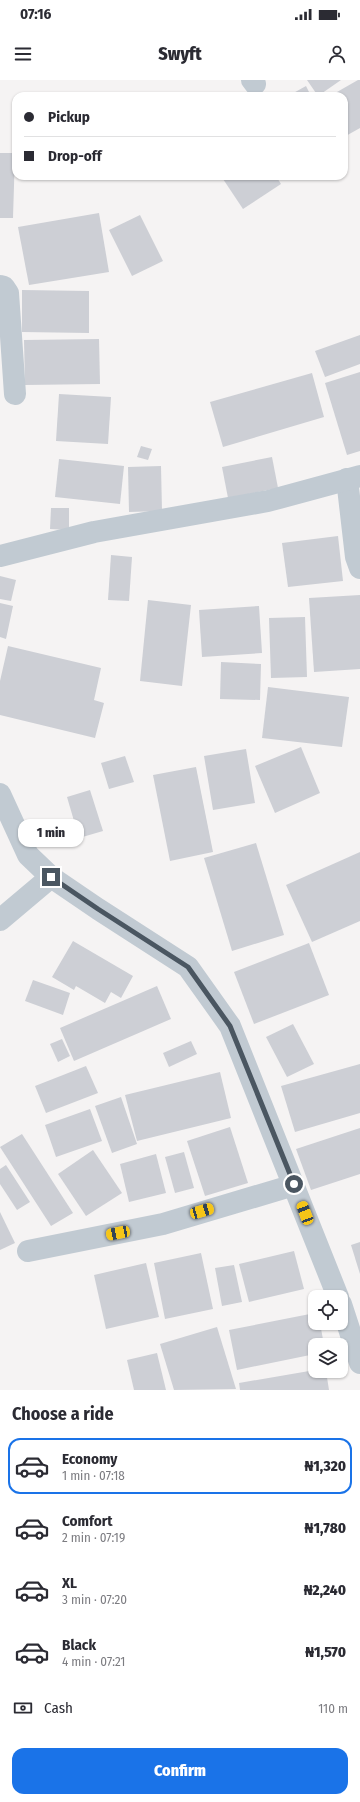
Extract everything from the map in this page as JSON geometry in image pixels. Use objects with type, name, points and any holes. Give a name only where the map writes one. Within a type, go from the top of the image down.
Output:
[{"type":"street","points":[[0,286],[4,287],[8,293],[15,394]]},
{"type":"street","points":[[0,556],[94,532],[268,500],[354,477],[356,557],[360,568]]},
{"type":"street","points":[[0,794],[28,855],[51,877],[188,967],[230,1026],[335,1290]]},
{"type":"street","points":[[0,920],[51,877]]},
{"type":"street","points":[[28,1251],[163,1224],[294,1184]]},
{"type":"street","points":[[348,1326],[360,1363]]},
{"type":"building","points":[[307,80],[341,80],[324,92],[315,92]]},
{"type":"building","points":[[360,80],[360,128],[348,135],[348,92],[337,92]]},
{"type":"building","points":[[306,86],[309,92],[295,92]]},
{"type":"building","points":[[0,153],[12,153],[12,180],[14,180],[13,218],[0,218]]},
{"type":"building","points":[[224,180],[278,180],[281,184],[243,209]]},
{"type":"building","points":[[99,213],[109,272],[29,285],[18,227]]},
{"type":"building","points":[[140,215],[163,261],[132,276],[109,230]]},
{"type":"building","points":[[22,290],[89,291],[89,333],[22,332]]},
{"type":"building","points":[[360,335],[360,364],[325,377],[315,351]]},
{"type":"building","points":[[99,339],[100,384],[25,385],[24,340]]},
{"type":"building","points":[[360,372],[360,451],[347,455],[325,383]]},
{"type":"building","points":[[312,373],[324,417],[223,447],[210,402]]},
{"type":"building","points":[[59,394],[111,397],[108,444],[56,441]]},
{"type":"building","points":[[141,446],[152,449],[148,460],[137,457]]},
{"type":"building","points":[[272,457],[278,488],[228,498],[222,467]]},
{"type":"building","points":[[59,459],[124,466],[120,504],[55,497]]},
{"type":"building","points":[[161,466],[162,511],[129,512],[128,467]]},
{"type":"building","points":[[51,508],[69,508],[69,530],[50,529]]},
{"type":"building","points":[[338,536],[343,581],[288,587],[282,543]]},
{"type":"building","points":[[111,555],[132,557],[129,601],[108,600]]},
{"type":"building","points":[[0,576],[16,580],[11,601],[0,599]]},
{"type":"building","points":[[360,595],[360,669],[314,672],[309,598]]},
{"type":"building","points":[[148,600],[191,605],[182,686],[140,681]]},
{"type":"building","points":[[0,603],[13,606],[6,639],[0,637]]},
{"type":"building","points":[[259,606],[262,653],[202,657],[199,610]]},
{"type":"building","points":[[305,617],[307,677],[271,678],[269,618]]},
{"type":"building","points":[[8,646],[101,668],[94,700],[104,703],[95,738],[0,715],[0,681]]},
{"type":"building","points":[[221,662],[261,664],[260,700],[220,699]]},
{"type":"building","points":[[268,687],[349,697],[342,747],[262,738]]},
{"type":"building","points":[[301,747],[320,793],[275,813],[255,766]]},
{"type":"building","points":[[246,749],[255,803],[213,810],[204,756]]},
{"type":"building","points":[[125,756],[134,782],[109,789],[101,763]]},
{"type":"building","points":[[196,767],[213,852],[170,861],[153,775]]},
{"type":"building","points":[[90,790],[103,831],[79,838],[67,797]]},
{"type":"building","points":[[256,843],[284,935],[232,951],[204,858]]},
{"type":"building","points":[[360,852],[360,921],[312,942],[286,885]]},
{"type":"building","points":[[73,941],[133,976],[121,998],[111,992],[105,1003],[76,986],[74,990],[52,977]]},
{"type":"building","points":[[309,943],[329,995],[254,1024],[234,972]]},
{"type":"building","points":[[33,980],[70,993],[63,1015],[25,1001]]},
{"type":"building","points":[[157,986],[171,1019],[74,1061],[60,1028]]},
{"type":"building","points":[[293,1024],[314,1064],[287,1077],[266,1037]]},
{"type":"building","points":[[62,1039],[70,1056],[58,1062],[50,1044]]},
{"type":"building","points":[[191,1041],[197,1054],[169,1067],[163,1053]]},
{"type":"building","points":[[360,1064],[360,1113],[295,1132],[281,1086]]},
{"type":"building","points":[[86,1066],[98,1093],[46,1113],[35,1086]]},
{"type":"building","points":[[220,1072],[231,1118],[137,1141],[125,1095]]},
{"type":"building","points":[[121,1097],[137,1144],[112,1153],[95,1106]]},
{"type":"building","points":[[90,1109],[102,1141],[56,1157],[45,1125]]},
{"type":"building","points":[[230,1127],[248,1183],[205,1196],[187,1141]]},
{"type":"building","points":[[360,1128],[360,1174],[311,1190],[296,1149]]},
{"type":"building","points":[[22,1134],[73,1213],[51,1226],[0,1147]]},
{"type":"building","points":[[93,1150],[122,1193],[86,1216],[58,1174]]},
{"type":"building","points":[[184,1152],[194,1188],[175,1193],[165,1157]]},
{"type":"building","points":[[156,1154],[166,1193],[129,1202],[120,1164]]},
{"type":"building","points":[[6,1165],[30,1202],[17,1210],[0,1184],[0,1169]]},
{"type":"building","points":[[0,1212],[15,1243],[0,1250]]},
{"type":"building","points":[[360,1242],[360,1274],[351,1245]]},
{"type":"building","points":[[294,1251],[304,1289],[249,1302],[239,1264]]},
{"type":"building","points":[[201,1253],[213,1309],[165,1319],[154,1263]]},
{"type":"building","points":[[146,1263],[159,1317],[106,1329],[94,1275]]},
{"type":"building","points":[[234,1265],[242,1302],[222,1306],[215,1268]]},
{"type":"building","points":[[308,1314],[308,1330],[321,1330],[323,1338],[308,1338],[308,1355],[237,1370],[229,1330]]},
{"type":"building","points":[[217,1327],[236,1389],[174,1390],[160,1344]]},
{"type":"building","points":[[157,1353],[166,1390],[134,1390],[127,1360]]},
{"type":"building","points":[[308,1371],[308,1378],[327,1378],[329,1390],[240,1390],[239,1383]]},
{"type":"route","points":[[51,877],[188,967],[230,1026],[294,1184]]}]
